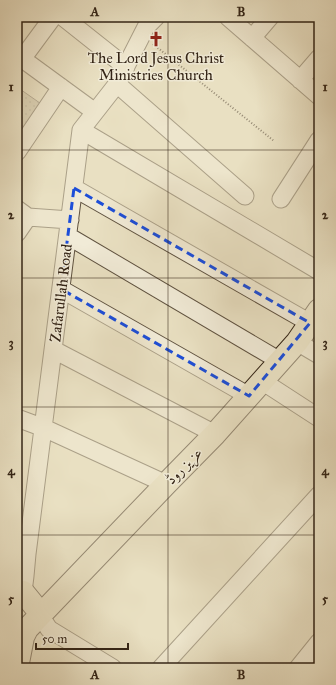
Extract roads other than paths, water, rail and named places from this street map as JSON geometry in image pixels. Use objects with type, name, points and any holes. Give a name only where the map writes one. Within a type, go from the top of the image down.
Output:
[{"type":"main road","name":"عزیز روڈ","points":[[17,668],[23,637],[27,629],[215,434],[297,342],[314,317]]},
{"type":"main road","points":[[20,592],[41,614]]},
{"type":"street","points":[[54,17],[20,57],[95,112]]},
{"type":"street","points":[[63,17],[126,67]]},
{"type":"street","points":[[228,17],[319,96]]},
{"type":"street","points":[[252,38],[270,17]]},
{"type":"street","points":[[147,24],[117,84],[81,130],[319,270]]},
{"type":"street","points":[[300,80],[319,58]]},
{"type":"street","points":[[117,84],[246,196]]},
{"type":"street","points":[[17,152],[61,87]]},
{"type":"street","name":"Zafarullah Road","points":[[20,592],[25,576],[81,130]]},
{"type":"street","points":[[281,199],[319,140]]},
{"type":"street","points":[[74,188],[314,317]]},
{"type":"street","points":[[17,233],[23,213],[69,228],[280,361]]},
{"type":"street","points":[[61,289],[256,389],[319,418]]},
{"type":"street","points":[[297,342],[319,355]]},
{"type":"street","points":[[54,350],[215,434]]},
{"type":"street","points":[[17,418],[44,428],[166,484]]},
{"type":"street","points":[[161,668],[319,495]]},
{"type":"street","points":[[41,614],[49,629],[113,668]]},
{"type":"street","points":[[298,668],[319,642]]},
{"type":"place","name":"The Lord Jesus Christ Ministries Church","points":[[156,39]]}]
